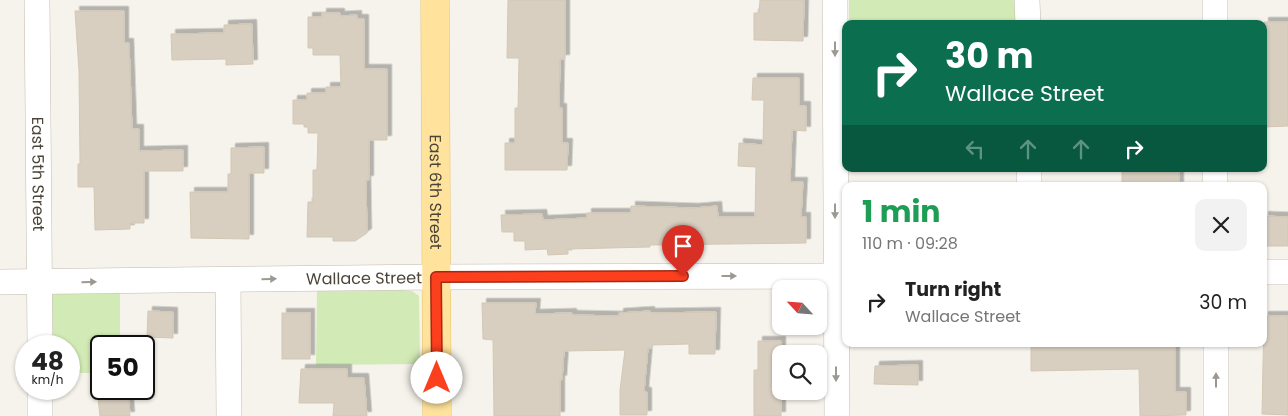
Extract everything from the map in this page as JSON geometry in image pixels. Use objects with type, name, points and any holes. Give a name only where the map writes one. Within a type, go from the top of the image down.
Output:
[{"type":"main road","name":"East 6th Street","points":[[434,0],[437,416]]},
{"type":"street","name":"East 5th Street","points":[[37,0],[40,335]]},
{"type":"street","points":[[835,0],[841,276],[836,416]]},
{"type":"street","points":[[1028,0],[1028,20]]},
{"type":"street","points":[[1215,0],[1215,20]]},
{"type":"street","points":[[1267,272],[1288,272]]},
{"type":"street","name":"Wallace Street","points":[[0,282],[436,277],[841,276]]},
{"type":"street","points":[[228,280],[229,416]]},
{"type":"street","points":[[1216,347],[1216,416]]},
{"type":"street","points":[[40,400],[40,416]]},
{"type":"green space","points":[[849,0],[1020,0],[1021,20],[849,20]]},
{"type":"green space","points":[[317,291],[412,291],[419,296],[420,364],[316,365]]},
{"type":"green space","points":[[55,292],[120,292],[120,335],[90,335],[90,373],[80,373],[80,335],[51,335],[52,296]]},
{"type":"building","points":[[508,0],[565,0],[565,59],[560,59],[559,108],[562,108],[562,143],[568,143],[567,170],[505,170],[505,143],[515,143],[515,108],[518,108],[519,58],[507,58]]},
{"type":"building","points":[[760,0],[804,0],[803,41],[754,40],[754,13],[759,13]]},
{"type":"building","points":[[75,11],[124,11],[124,43],[129,43],[132,129],[139,129],[139,151],[183,150],[183,171],[144,171],[144,223],[130,223],[130,229],[95,230],[94,187],[78,187],[78,164],[80,164],[79,71]]},
{"type":"building","points":[[322,13],[340,13],[340,16],[357,15],[357,19],[364,19],[364,69],[387,69],[387,140],[369,140],[369,180],[366,180],[367,233],[355,241],[333,241],[333,237],[307,237],[308,202],[313,202],[313,170],[317,170],[318,133],[308,133],[308,127],[304,127],[304,124],[293,124],[293,100],[307,100],[307,93],[326,93],[326,87],[341,87],[340,55],[313,55],[313,48],[308,48],[308,17],[322,17]]},
{"type":"building","points":[[1267,22],[1288,22],[1288,126],[1267,127]]},
{"type":"building","points":[[252,24],[253,64],[226,65],[226,59],[172,60],[171,34],[224,33],[224,25]]},
{"type":"building","points":[[753,78],[799,78],[799,106],[806,106],[806,131],[792,130],[790,182],[803,182],[801,217],[806,217],[806,243],[650,245],[650,247],[568,249],[568,254],[548,255],[547,249],[525,250],[525,241],[514,241],[514,232],[502,232],[501,215],[542,214],[543,220],[587,218],[587,213],[631,213],[631,206],[694,208],[717,206],[718,217],[755,217],[756,167],[738,166],[739,143],[763,145],[764,100],[752,100]]},
{"type":"building","points":[[264,147],[264,173],[249,173],[249,239],[191,238],[190,192],[228,192],[228,174],[231,174],[231,148]]},
{"type":"building","points":[[1122,172],[1179,172],[1179,182],[1122,182]]},
{"type":"building","points":[[1267,216],[1288,217],[1288,246],[1267,246]]},
{"type":"building","points":[[482,303],[536,303],[535,314],[572,313],[572,315],[619,316],[619,313],[650,311],[650,313],[716,312],[715,354],[689,354],[689,344],[652,345],[652,348],[648,348],[644,392],[647,392],[647,415],[620,415],[620,390],[625,350],[564,351],[562,380],[560,379],[560,416],[494,416],[493,340],[483,339]]},
{"type":"building","points":[[148,311],[173,312],[173,338],[147,335]]},
{"type":"building","points":[[282,313],[310,313],[310,359],[282,359]]},
{"type":"building","points":[[1267,316],[1288,316],[1288,415],[1262,414],[1263,347],[1267,347]]},
{"type":"building","points":[[758,341],[781,341],[781,345],[772,345],[772,400],[781,400],[781,416],[754,416],[754,370],[758,370]]},
{"type":"building","points":[[1031,347],[1175,347],[1175,392],[1186,392],[1186,415],[1140,416],[1139,369],[1031,371]]},
{"type":"building","points":[[918,365],[918,385],[874,384],[875,366]]},
{"type":"building","points":[[301,369],[347,369],[347,378],[364,378],[367,416],[333,416],[334,403],[299,403]]},
{"type":"building","points":[[98,400],[129,400],[130,416],[100,416]]},
{"type":"route","points":[[437,378],[436,277],[683,276]]}]
